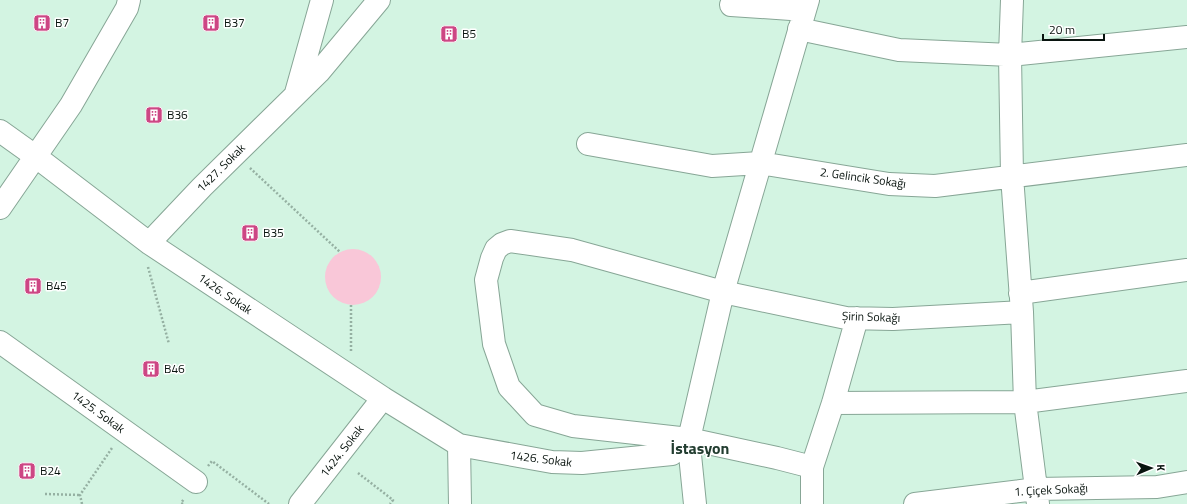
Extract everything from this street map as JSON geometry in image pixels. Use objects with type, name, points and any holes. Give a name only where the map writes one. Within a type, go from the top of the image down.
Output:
[{"type":"street","points":[[0,208],[71,105],[127,8],[129,0]]},
{"type":"street","points":[[296,94],[322,0]]},
{"type":"street","name":"1427. Sokak","points":[[144,239],[202,186],[319,72],[379,0]]},
{"type":"street","points":[[1012,0],[1010,55],[1012,176],[1021,302],[1025,402],[1037,497]]},
{"type":"street","points":[[731,5],[804,13],[900,50],[1010,55],[1187,37]]},
{"type":"street","points":[[695,504],[689,439],[723,292],[804,13]]},
{"type":"street","name":"1426. Sokak","points":[[0,132],[35,156],[144,239],[383,398],[459,445],[552,462],[582,463],[672,454]]},
{"type":"street","name":"2. Gelincik Sokağı","points":[[588,144],[712,166],[760,163],[889,184],[935,186],[1187,155]]},
{"type":"street","name":"Şirin Sokağı","points":[[812,467],[778,458],[689,439],[573,426],[535,415],[509,387],[494,344],[486,280],[496,249],[502,244],[510,241],[572,250],[723,292],[846,318],[893,319],[1021,302],[1187,270]]},
{"type":"street","points":[[812,504],[812,467],[833,403],[857,318]]},
{"type":"street","name":"1425. Sokak","points":[[0,342],[196,482]]},
{"type":"street","points":[[833,403],[1025,402],[1187,381]]},
{"type":"street","name":"1424. Sokak","points":[[300,504],[383,398]]},
{"type":"street","points":[[459,445],[460,504]]},
{"type":"street","name":"1. Çiçek Sokağı","points":[[915,504],[1037,497],[1157,487],[1187,482]]},
{"type":"path","points":[[235,154],[340,252]]},
{"type":"path","points":[[144,239],[169,344]]},
{"type":"path","points":[[351,305],[351,377]]},
{"type":"path","points":[[82,504],[80,495],[124,431]]},
{"type":"path","points":[[212,461],[269,504]]},
{"type":"path","points":[[358,473],[393,500],[390,504]]},
{"type":"path","points":[[45,494],[80,495]]},
{"type":"shaded area","points":[[353,249],[364,251],[373,257],[379,266],[381,277],[379,288],[373,297],[364,303],[353,305],[342,303],[333,297],[327,288],[325,277],[327,266],[333,257],[342,251]]},
{"type":"place","name":"B7","points":[[42,23]]},
{"type":"place","name":"B37","points":[[211,23]]},
{"type":"place","name":"B5","points":[[449,34]]},
{"type":"place","name":"B36","points":[[154,115]]},
{"type":"place","name":"B35","points":[[250,233]]},
{"type":"place","name":"B45","points":[[33,286]]},
{"type":"place","name":"B46","points":[[151,369]]},
{"type":"place","name":"B24","points":[[27,471]]},
{"type":"district","name":"İstasyon","points":[[700,448]]}]
